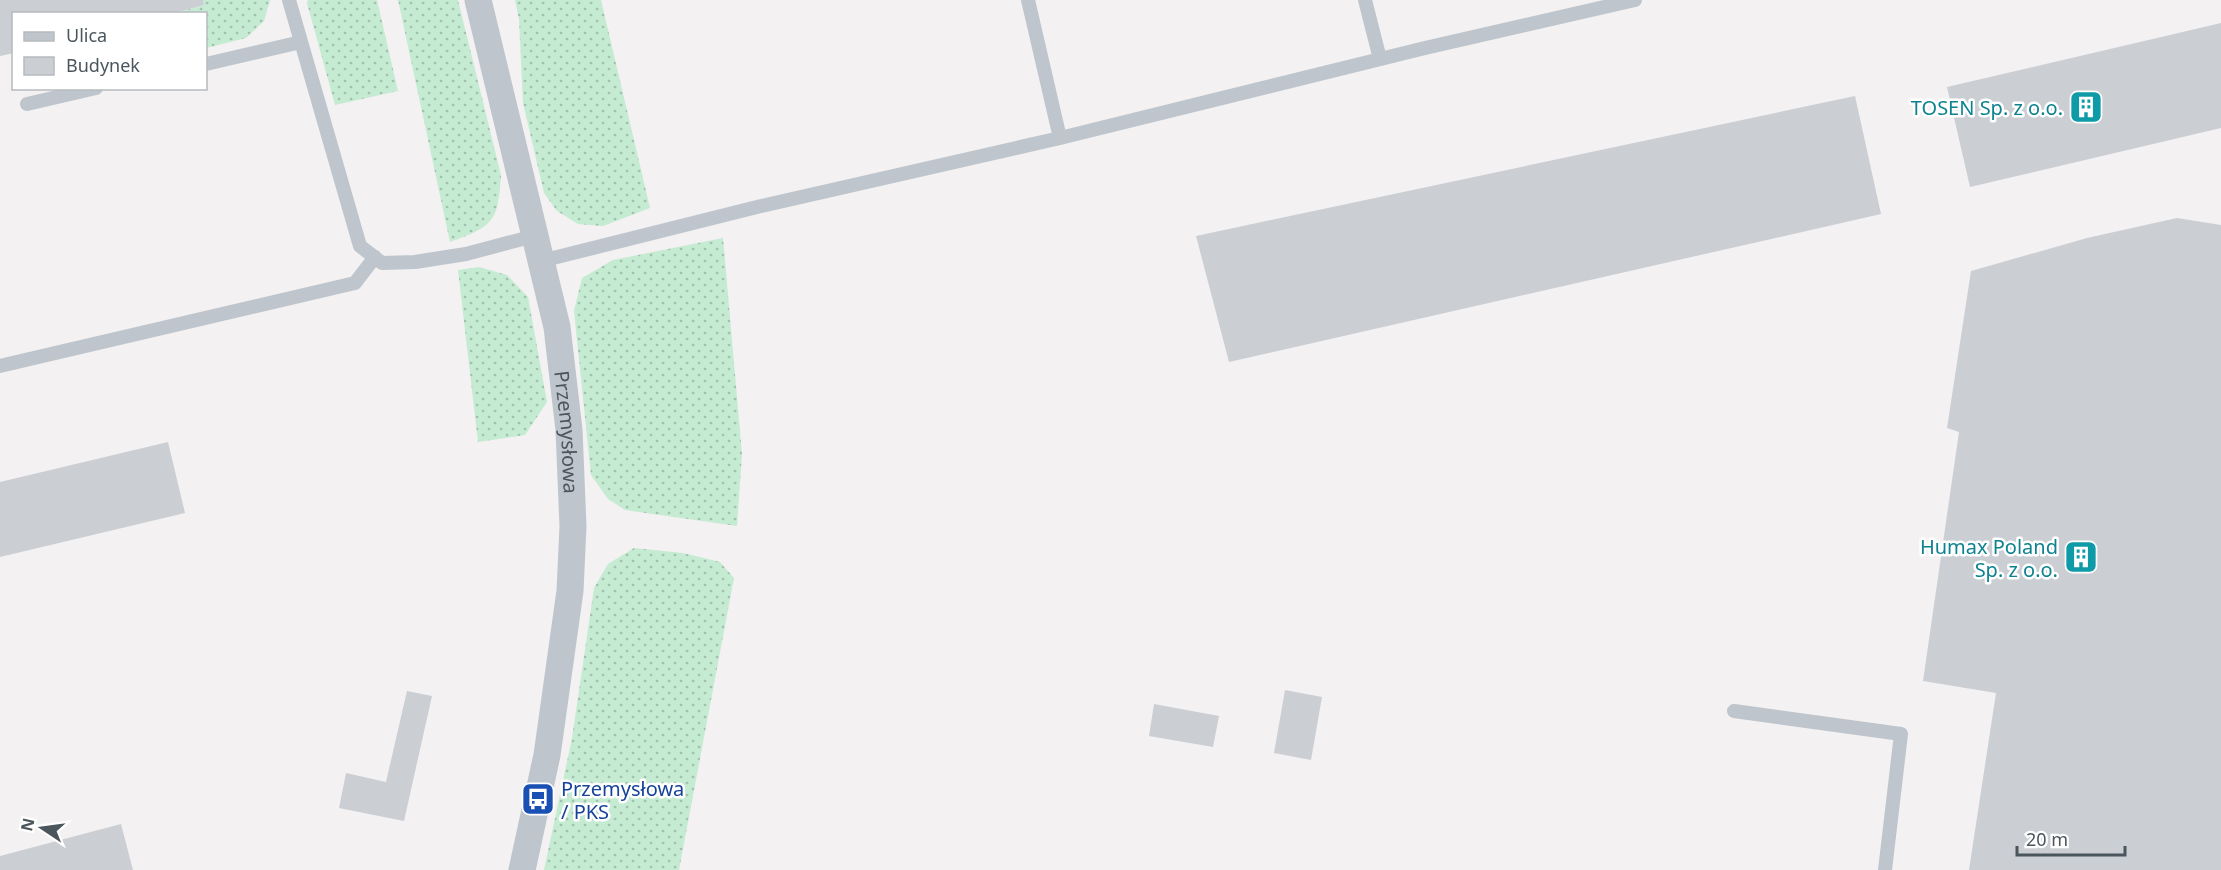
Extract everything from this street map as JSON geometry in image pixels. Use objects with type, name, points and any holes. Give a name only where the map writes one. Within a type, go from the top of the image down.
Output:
[{"type":"street","name":"Przemysłowa","points":[[478,0],[556,327],[569,430],[573,526],[570,591],[547,755],[522,870]]},
{"type":"lane","points":[[289,0],[360,246],[382,263],[415,262],[466,254],[538,249],[757,207],[1060,138],[1380,59],[1635,0]]},
{"type":"lane","points":[[1028,0],[1060,138]]},
{"type":"lane","points":[[1365,0],[1380,59]]},
{"type":"lane","points":[[207,64],[301,42]]},
{"type":"lane","points":[[27,104],[87,90]]},
{"type":"lane","points":[[0,366],[355,283],[375,257]]},
{"type":"lane","points":[[1734,711],[1901,734],[1885,870]]},
{"type":"green space","points":[[203,0],[270,0],[264,21],[246,38],[207,48],[207,12],[178,12],[204,5]]},
{"type":"green space","points":[[308,0],[377,0],[398,91],[335,105]]},
{"type":"green space","points":[[398,0],[458,0],[501,175],[498,203],[491,220],[476,231],[450,242]]},
{"type":"green space","points":[[515,0],[601,0],[650,208],[603,226],[578,224],[557,211],[544,193],[523,103],[519,19]]},
{"type":"green space","points":[[723,238],[742,454],[737,526],[625,510],[608,499],[591,475],[574,311],[582,278],[613,260]]},
{"type":"green space","points":[[479,267],[507,275],[528,297],[547,402],[525,435],[478,442],[458,270]]},
{"type":"green space","points":[[634,548],[683,553],[720,562],[734,578],[679,870],[544,870],[572,738],[594,588],[608,564]]},
{"type":"building","points":[[0,0],[203,0],[204,5],[178,12],[12,12],[12,53],[0,56]]},
{"type":"building","name":"TOSEN Sp. z o.o.","points":[[2221,23],[2221,128],[1970,187],[1947,87]]},
{"type":"building","points":[[1855,96],[1881,214],[1229,362],[1196,236]]},
{"type":"building","name":"Humax Poland Sp. z o.o.","points":[[2177,218],[2221,225],[2221,870],[1969,870],[1996,693],[1923,681],[1959,432],[1947,428],[1971,271],[2087,238]]},
{"type":"building","points":[[168,442],[185,513],[0,557],[0,482]]},
{"type":"building","points":[[1285,690],[1322,697],[1311,760],[1274,753]]},
{"type":"building","points":[[407,691],[432,696],[404,821],[339,808],[346,773],[386,782]]},
{"type":"building","points":[[1154,704],[1219,716],[1213,747],[1149,736]]},
{"type":"building","points":[[121,824],[133,870],[0,870],[0,856]]},
{"type":"place","name":"TOSEN Sp. z o.o.","points":[[2086,107]]},
{"type":"place","name":"Humax Poland Sp. z o.o.","points":[[2081,557]]},
{"type":"place","name":"Przemysłowa / PKS","points":[[538,799]]}]
